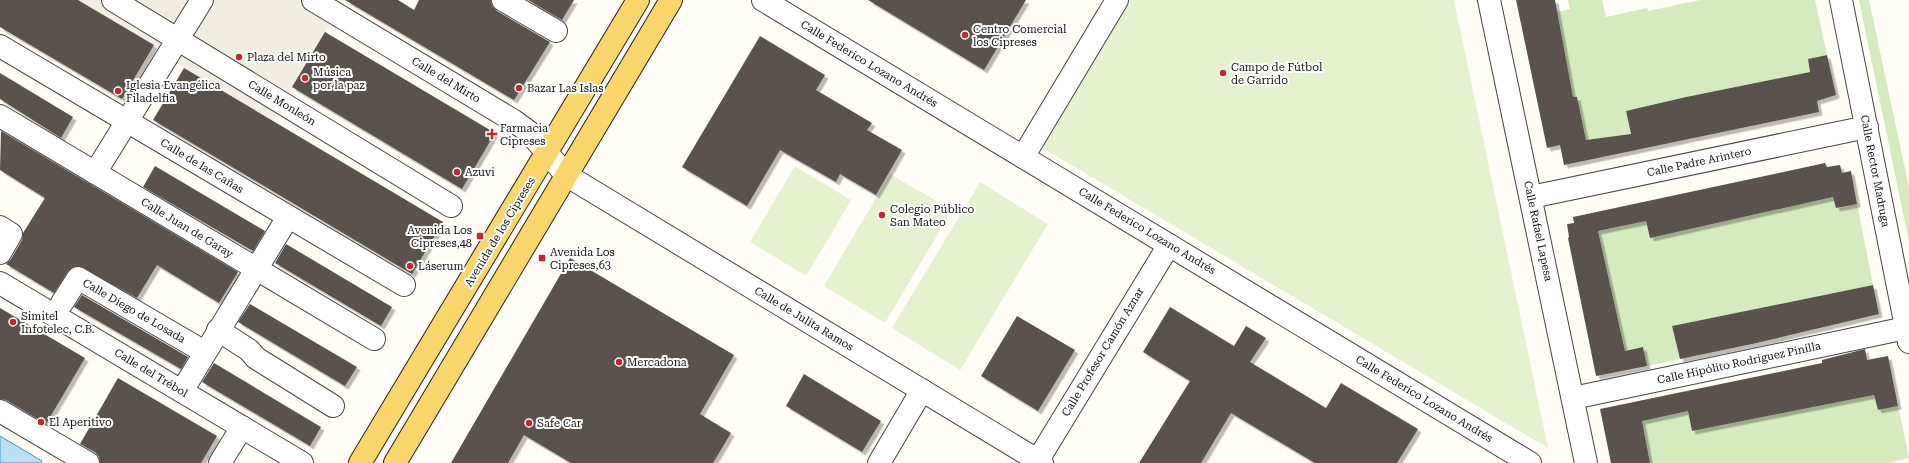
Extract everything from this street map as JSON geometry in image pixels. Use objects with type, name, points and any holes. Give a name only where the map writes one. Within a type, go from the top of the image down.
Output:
[{"type":"main road","name":"Avenida de los Cipreses","points":[[360,463],[638,0]]},
{"type":"main road","points":[[395,463],[670,0]]},
{"type":"street","name":"Calle Monleón","points":[[113,0],[451,206]]},
{"type":"street","points":[[95,173],[202,0]]},
{"type":"street","points":[[503,0],[556,31]]},
{"type":"street","name":"Calle Federico Lozano Andrés","points":[[763,0],[1530,463]]},
{"type":"street","points":[[1023,157],[1117,0]]},
{"type":"street","name":"Calle Rafael Lapesa","points":[[1489,0],[1586,463]]},
{"type":"street","name":"Calle Rector Madruga","points":[[1841,0],[1908,335]]},
{"type":"street","name":"Calle del Mirto","points":[[324,3],[514,121],[529,132],[548,152],[566,175]]},
{"type":"street","name":"Calle de las Cañas","points":[[0,46],[404,285]]},
{"type":"street","name":"Calle Juan de Garay","points":[[0,116],[374,339]]},
{"type":"street","name":"Calle Padre Arintero","points":[[1531,197],[1867,127]]},
{"type":"street","name":"Calle de Julita Ramos","points":[[566,175],[1040,462]]},
{"type":"street","points":[[182,391],[288,217]]},
{"type":"street","points":[[0,227],[11,234],[0,253]]},
{"type":"street","name":"Calle Profesor Camón Aznar","points":[[1040,462],[1169,245]]},
{"type":"street","name":"Calle Diego de Losada","points":[[62,303],[78,278],[196,347]]},
{"type":"street","name":"Calle del Trébol","points":[[0,283],[302,463]]},
{"type":"street","points":[[218,330],[250,350],[256,358],[333,406]]},
{"type":"street","name":"Calle Hipólito Rodríguez Pinilla","points":[[1573,398],[1908,335]]},
{"type":"street","points":[[879,463],[922,390]]},
{"type":"street","points":[[0,411],[88,463]]},
{"type":"street","points":[[220,463],[242,427]]},
{"type":"green space","points":[[1130,0],[1454,0],[1548,448],[1041,147]]},
{"type":"green space","points":[[1568,0],[1602,0],[1606,17],[1647,8],[1648,11],[1700,0],[1815,0],[1827,55],[1808,59],[1810,72],[1686,97],[1626,112],[1634,150],[1586,140],[1577,97],[1573,97],[1556,12],[1570,9]]},
{"type":"green space","points":[[1859,0],[1869,0],[1909,188],[1909,242]]},
{"type":"green space","points":[[795,166],[851,200],[806,276],[750,242]]},
{"type":"green space","points":[[890,174],[952,210],[885,323],[824,286]]},
{"type":"green space","points":[[980,182],[1048,224],[960,370],[892,328]]},
{"type":"green space","points":[[1833,197],[1836,208],[1857,204],[1873,285],[1672,326],[1680,359],[1647,366],[1643,347],[1625,351],[1598,231],[1624,226],[1620,207],[1642,202],[1650,238]]},
{"type":"green space","points":[[1684,391],[1692,431],[1874,395],[1878,410],[1898,406],[1909,458],[1889,463],[1650,463],[1642,421],[1655,398]]},
{"type":"shaded area","name":"Plaza del Mirto","points":[[78,0],[344,0],[273,121],[184,68],[154,45]]},
{"type":"water","points":[[0,436],[42,461],[41,463],[0,463]]},
{"type":"building","points":[[0,0],[78,0],[154,45],[122,99],[0,27]]},
{"type":"building","points":[[345,0],[398,0],[414,10],[419,0],[491,0],[492,6],[497,11],[550,42],[514,100]]},
{"type":"building","points":[[528,0],[574,0],[562,20]]},
{"type":"building","name":"Centro Comercial los Cipreses","points":[[868,0],[1026,0],[984,70]]},
{"type":"building","points":[[1516,0],[1555,0],[1573,97],[1577,97],[1586,140],[1631,134],[1626,111],[1686,97],[1810,72],[1808,59],[1827,55],[1836,95],[1817,101],[1819,112],[1564,165],[1560,145],[1547,148]]},
{"type":"building","points":[[325,32],[495,133],[462,189],[292,87]]},
{"type":"building","points":[[760,36],[825,75],[816,90],[872,123],[867,130],[902,150],[876,195],[840,174],[836,182],[780,150],[747,206],[682,167]]},
{"type":"building","points":[[184,68],[443,222],[412,274],[153,120]]},
{"type":"building","points":[[0,73],[73,117],[61,138],[0,99]]},
{"type":"building","points":[[1,131],[238,272],[219,303],[157,265],[137,298],[79,266],[72,267],[68,271],[54,293],[6,264],[11,259],[22,240],[23,233],[45,198],[0,170]]},
{"type":"building","points":[[1825,163],[1827,167],[1840,165],[1842,173],[1851,171],[1857,204],[1836,208],[1833,197],[1650,238],[1646,221],[1598,231],[1625,351],[1643,347],[1647,366],[1596,376],[1568,238],[1567,224],[1574,223],[1573,217]]},
{"type":"building","points":[[155,166],[265,231],[253,251],[143,187]]},
{"type":"building","points":[[286,244],[392,307],[381,326],[275,263]]},
{"type":"building","name":"Mercadona","points":[[570,258],[734,355],[700,414],[731,433],[713,463],[571,463],[524,435],[508,463],[451,463]]},
{"type":"building","points":[[1873,285],[1879,314],[1752,344],[1680,359],[1672,326]]},
{"type":"building","points":[[82,295],[188,357],[181,369],[74,307]]},
{"type":"building","points":[[250,304],[357,367],[345,386],[238,322]]},
{"type":"building","points":[[1170,307],[1234,346],[1246,326],[1266,338],[1250,362],[1326,408],[1341,383],[1418,429],[1397,463],[1315,463],[1231,413],[1201,463],[1139,463],[1190,381],[1143,352]]},
{"type":"building","points":[[0,308],[85,358],[46,424],[6,400],[0,399]]},
{"type":"building","points":[[1017,316],[1075,350],[1038,411],[981,376]]},
{"type":"building","points":[[1865,349],[1867,360],[1888,356],[1898,406],[1878,410],[1874,395],[1692,431],[1688,411],[1642,421],[1650,463],[1611,463],[1600,409],[1822,363],[1822,360]]},
{"type":"building","points":[[214,363],[321,427],[310,446],[202,382]]},
{"type":"building","points":[[804,374],[881,421],[862,452],[786,406]]},
{"type":"building","points":[[118,378],[217,436],[201,463],[100,463],[99,457],[95,452],[80,444]]},
{"type":"place","name":"Centro Comercial los Cipreses","points":[[965,35]]},
{"type":"place","name":"Plaza del Mirto","points":[[239,57]]},
{"type":"place","name":"Campo de Fútbol de Garrido","points":[[1223,73]]},
{"type":"place","name":"Música por la paz","points":[[305,78]]},
{"type":"place","name":"Bazar Las Islas","points":[[519,88]]},
{"type":"place","name":"Iglesia Evangélica Filadelfia","points":[[118,91]]},
{"type":"place","name":"Farmacia Cipreses","points":[[492,134]]},
{"type":"place","name":"Azuvi","points":[[457,172]]},
{"type":"place","name":"Colegio Público San Mateo","points":[[882,215]]},
{"type":"place","name":"Avenida Los Cipreses,48","points":[[480,236]]},
{"type":"place","name":"Avenida Los Cipreses,63","points":[[542,258]]},
{"type":"place","name":"Láserum","points":[[410,266]]},
{"type":"place","name":"Simitel Infotelec, C.B.","points":[[13,322]]},
{"type":"place","name":"Mercadona","points":[[619,362]]},
{"type":"place","name":"El Aperitivo","points":[[41,422]]},
{"type":"place","name":"Safe Car","points":[[529,423]]}]
